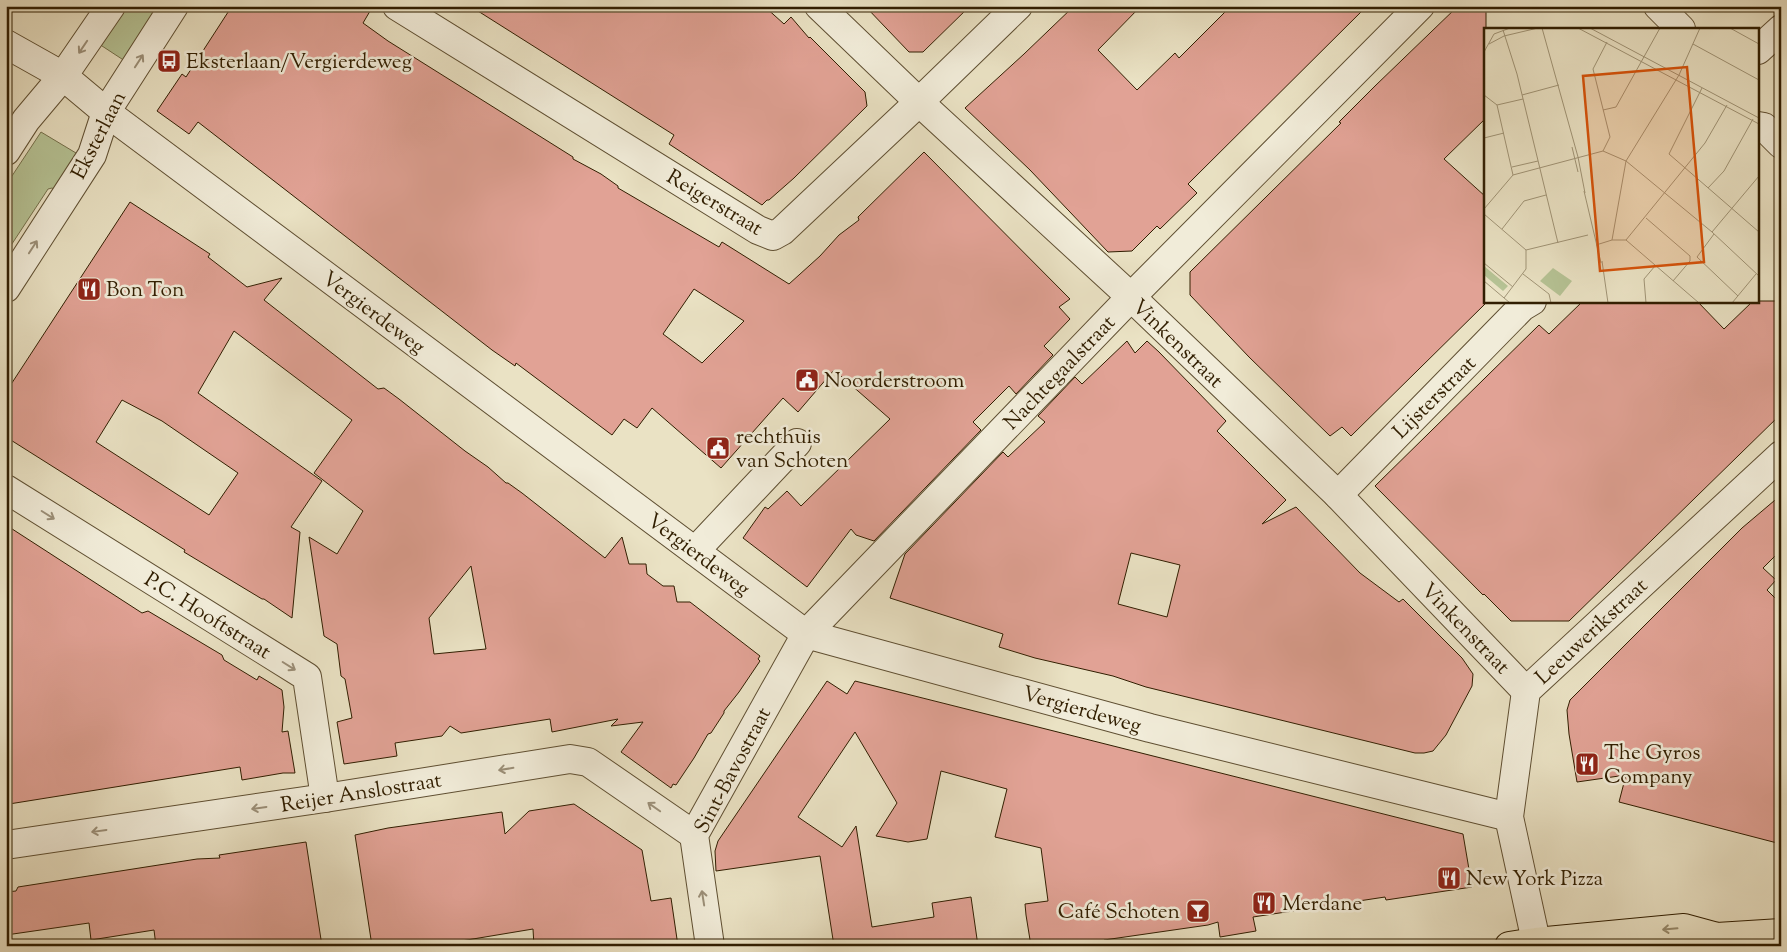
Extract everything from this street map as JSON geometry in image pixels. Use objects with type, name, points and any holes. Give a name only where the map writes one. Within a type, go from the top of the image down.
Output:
[{"type":"main road","points":[[1509,946],[1684,928],[1706,941],[1781,933]]},
{"type":"street","points":[[6,151],[26,120],[63,76],[111,6]]},
{"type":"street","name":"Eksterlaan","points":[[6,288],[92,155],[106,112],[174,6]]},
{"type":"street","name":"Reigerstraat","points":[[397,6],[758,230],[773,236],[782,231],[1018,6]]},
{"type":"street","name":"Vinkenstraat","points":[[819,6],[919,102],[1131,297],[1338,495],[1526,691]]},
{"type":"street","name":"Nachtegaalstraat","points":[[806,634],[1131,297],[1420,6]]},
{"type":"street","points":[[1658,6],[1680,28]]},
{"type":"street","points":[[1760,48],[1781,28]]},
{"type":"street","name":"Vergierdeweg","points":[[6,44],[63,76],[106,112],[806,634],[1150,728],[1509,817]]},
{"type":"street","points":[[1760,126],[1764,127],[1781,144]]},
{"type":"street","name":"Lijsterstraat","points":[[1338,495],[1522,307],[1530,302]]},
{"type":"street","points":[[695,551],[798,443]]},
{"type":"street","name":"Leeuwerikstraat","points":[[1537,944],[1509,817],[1526,691],[1781,455]]},
{"type":"street","name":"P.C. Hooftstraat","points":[[6,489],[307,677],[325,798]]},
{"type":"street","name":"Sint-Bavostraat","points":[[710,946],[694,835],[806,634]]},
{"type":"street","name":"Reijer Anslostraat","points":[[6,845],[325,798],[570,759],[588,762],[694,835]]},
{"type":"green space","points":[[123,6],[165,6],[128,63],[99,44]]},
{"type":"green space","points":[[41,132],[81,156],[59,192],[52,188],[48,189],[6,253],[6,185]]},
{"type":"building","points":[[232,6],[373,6],[363,23],[388,41],[573,157],[573,159],[601,174],[618,186],[618,188],[719,247],[722,242],[789,284],[820,256],[839,235],[859,220],[858,217],[924,152],[1070,299],[1059,307],[1070,319],[1044,346],[1053,355],[1016,394],[1009,386],[973,422],[981,430],[874,541],[856,535],[851,529],[807,587],[743,538],[765,507],[768,509],[787,491],[801,506],[890,419],[834,370],[798,412],[783,398],[721,468],[652,408],[637,428],[624,419],[612,435],[516,363],[515,366],[492,350],[198,122],[189,134],[157,111],[182,74],[186,77]],"holes":[[[694,289],[744,321],[702,363],[663,334]]]},
{"type":"building","points":[[470,6],[764,6],[784,24],[791,17],[809,38],[865,92],[867,106],[794,178],[762,205],[669,144],[674,135]]},
{"type":"building","points":[[865,6],[970,6],[923,52],[909,52]]},
{"type":"building","points":[[1074,6],[1141,6],[1098,50],[1137,90],[1175,53],[1179,58],[1231,6],[1367,6],[1188,184],[1197,193],[1160,229],[1157,226],[1132,251],[1108,252],[1030,170],[965,108]]},
{"type":"building","points":[[1458,6],[1486,6],[1486,28],[1484,28],[1484,120],[1444,159],[1484,195],[1484,302],[1486,303],[1351,436],[1342,427],[1330,436],[1249,357],[1190,295],[1190,272],[1341,123],[1339,122]]},
{"type":"building","points":[[130,202],[210,254],[208,257],[247,287],[282,278],[264,300],[378,389],[384,388],[399,399],[605,558],[622,537],[629,564],[646,564],[647,574],[663,586],[674,586],[677,602],[690,602],[760,656],[758,659],[760,661],[724,711],[711,733],[708,734],[676,785],[673,784],[671,788],[621,752],[643,722],[611,726],[618,719],[552,732],[550,719],[461,733],[450,726],[442,736],[395,743],[397,756],[344,764],[337,722],[352,718],[345,679],[341,676],[337,644],[324,636],[309,537],[337,554],[363,511],[314,473],[352,420],[234,331],[198,393],[322,481],[291,527],[300,532],[292,618],[264,599],[184,552],[185,550],[6,437],[6,392]],"holes":[[[122,400],[162,421],[238,473],[209,515],[96,442]],[[471,566],[486,649],[434,654],[429,618]]]},
{"type":"building","points":[[1781,301],[1781,414],[1569,621],[1511,621],[1375,486],[1539,325],[1549,334],[1582,302],[1698,302],[1724,329],[1752,302]]},
{"type":"building","points":[[1127,341],[1135,353],[1147,341],[1226,421],[1217,431],[1286,500],[1262,524],[1296,507],[1360,573],[1399,602],[1403,599],[1462,658],[1473,674],[1472,686],[1446,735],[1433,751],[1415,753],[1035,658],[999,647],[1003,634],[890,598],[905,554],[1003,452],[1008,457],[1045,422],[1038,416],[1075,377],[1082,384]],"holes":[[[1131,553],[1180,565],[1167,617],[1118,604]]]},
{"type":"building","points":[[1781,495],[1781,550],[1763,568],[1776,580],[1767,590],[1781,604],[1781,844],[1619,802],[1626,775],[1577,782],[1569,734],[1567,710],[1570,700],[1742,528]]},
{"type":"building","points":[[6,525],[142,613],[148,611],[222,655],[224,660],[257,680],[259,676],[282,690],[284,707],[282,732],[288,731],[295,773],[283,773],[242,780],[240,767],[9,804],[6,787]]},
{"type":"building","points":[[827,681],[847,694],[855,681],[1463,834],[1472,887],[1386,900],[1385,897],[1253,917],[1256,931],[1220,937],[1218,922],[1104,940],[1105,946],[1031,946],[1025,904],[1048,901],[1041,848],[995,837],[1007,789],[941,771],[927,839],[908,842],[876,836],[897,803],[855,732],[798,817],[842,847],[856,826],[872,927],[934,917],[932,903],[971,897],[978,946],[834,946],[820,856],[716,871],[715,851],[718,841]]},
{"type":"building","points":[[574,804],[642,850],[651,901],[671,898],[678,946],[534,946],[533,929],[431,946],[372,946],[355,835],[388,828],[502,812],[505,834],[529,811]]},
{"type":"building","points":[[306,842],[322,946],[156,946],[154,930],[91,940],[89,923],[6,935],[6,892],[16,891],[18,887],[197,859],[220,858],[219,855]]},
{"type":"place","name":"Eksterlaan/Vergierdeweg","points":[[169,61]]},
{"type":"place","name":"Bon Ton","points":[[89,289]]},
{"type":"place","name":"Noorderstroom","points":[[807,380]]},
{"type":"place","name":"rechthuis van Schoten","points":[[718,448]]},
{"type":"place","name":"The Gyros Company","points":[[1587,764]]},
{"type":"place","name":"New York Pizza","points":[[1449,878]]},
{"type":"place","name":"Merdane","points":[[1264,903]]},
{"type":"place","name":"Café Schoten","points":[[1198,911]]}]
